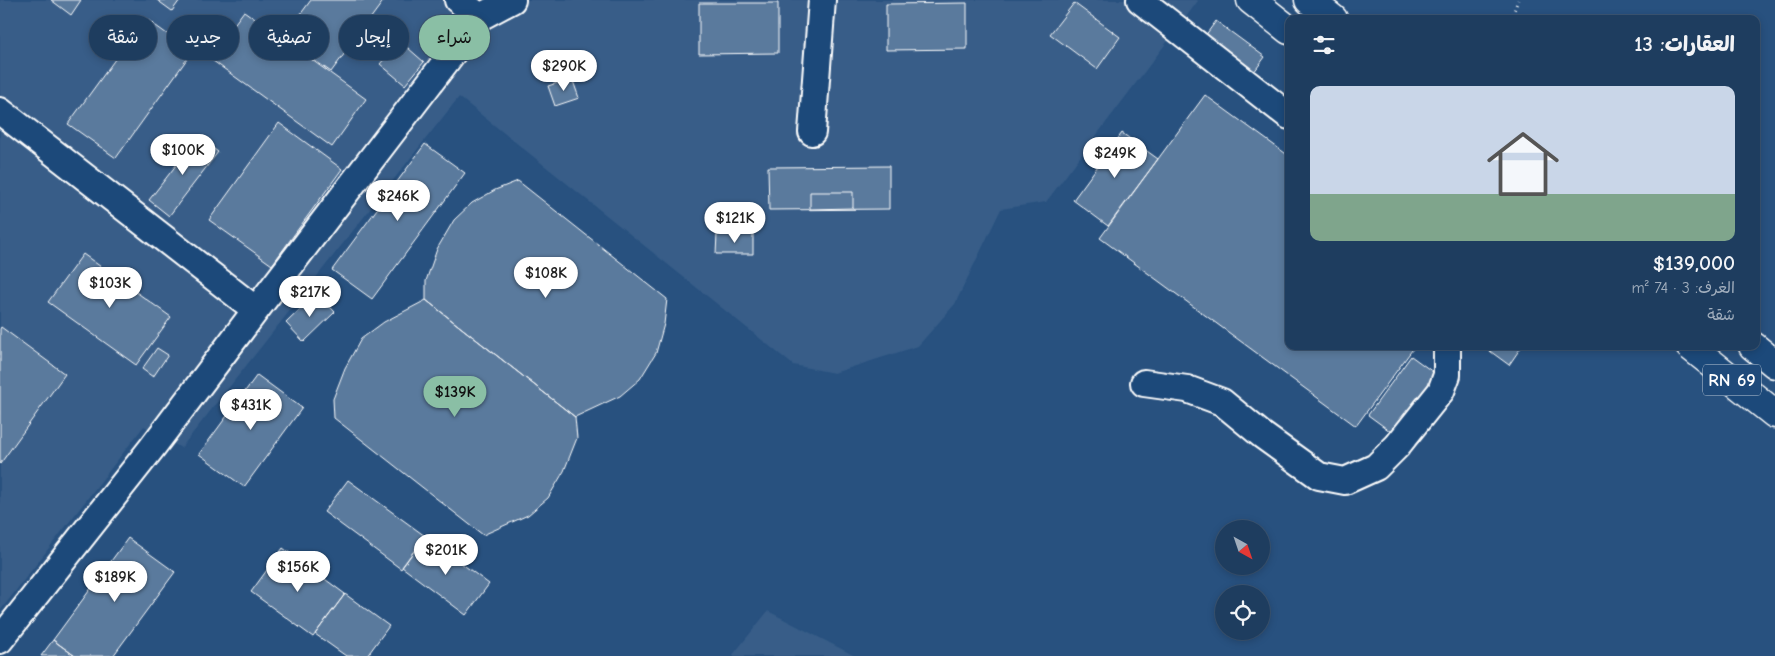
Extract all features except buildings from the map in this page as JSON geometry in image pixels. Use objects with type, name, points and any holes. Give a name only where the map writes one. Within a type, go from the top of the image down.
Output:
[{"type":"highway","points":[[1251,0],[1285,27]]},
{"type":"highway","points":[[1309,0],[1328,15]]},
{"type":"highway","name":"RN 69","points":[[1695,350],[1775,414]]},
{"type":"highway","name":"RN 69","points":[[1758,350],[1775,364]]},
{"type":"lane","points":[[458,0],[477,15]]},
{"type":"lane","points":[[484,15],[512,0]]},
{"type":"lane","points":[[812,132],[822,0]]},
{"type":"lane","points":[[1140,0],[1285,113]]},
{"type":"lane","points":[[0,640],[152,449],[447,60]]},
{"type":"lane","points":[[0,111],[256,310]]},
{"type":"lane","points":[[1144,383],[1187,389],[1222,402],[1262,435],[1319,476],[1345,481],[1376,467],[1397,446],[1442,391],[1447,375],[1447,350]]},
{"type":"path","points":[[1512,15],[1518,0]]},
{"type":"shaded area","points":[[0,0],[1198,1],[1046,202],[1001,209],[955,304],[918,346],[834,373],[793,365],[459,97],[181,448],[144,426],[0,611]]},
{"type":"shaded area","points":[[768,611],[855,656],[732,656]]}]
